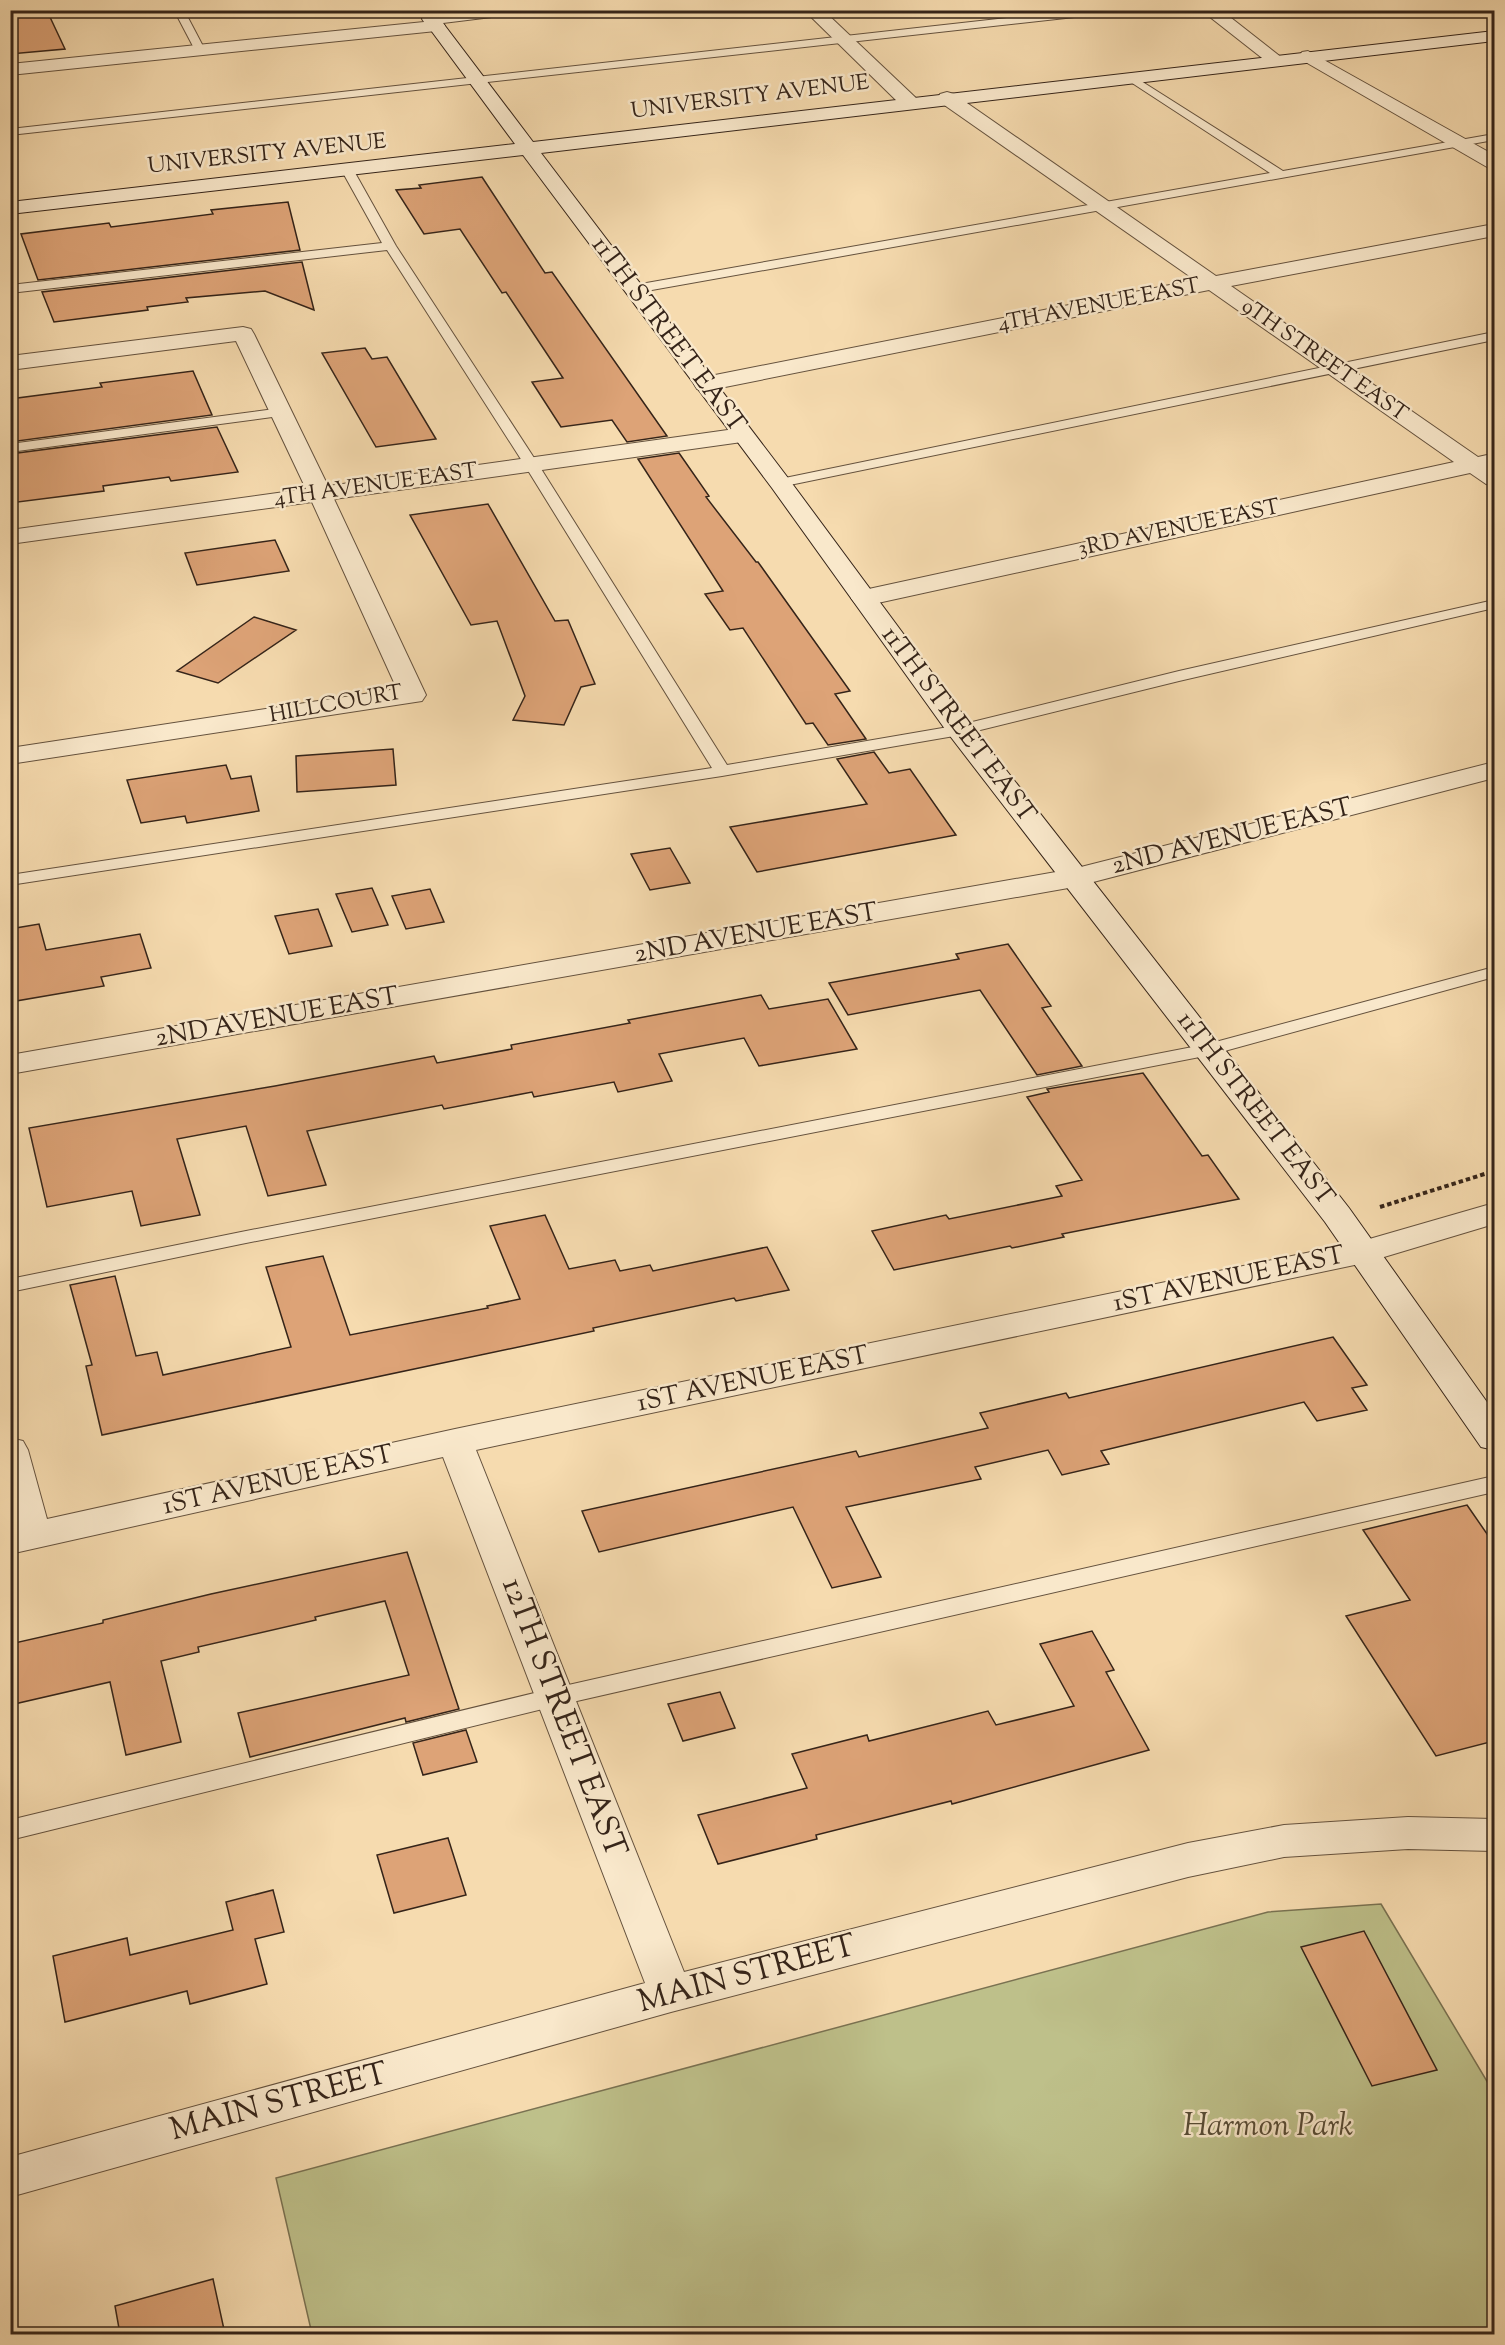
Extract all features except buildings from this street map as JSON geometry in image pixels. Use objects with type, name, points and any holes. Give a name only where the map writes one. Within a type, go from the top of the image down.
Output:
[{"type":"street","points":[[10,70],[200,50],[430,18],[508,10]]},
{"type":"street","points":[[812,10],[910,103]]},
{"type":"street","points":[[1209,10],[1278,61]]},
{"type":"street","name":"11TH STREET EAST","points":[[430,18],[780,483],[960,730],[1210,1049],[1364,1252],[1494,1438]]},
{"type":"street","name":"UNIVERSITY AVENUE","points":[[10,208],[348,171],[946,98],[1494,36]]},
{"type":"street","points":[[1308,56],[1494,163]]},
{"type":"street","name":"9TH STREET EAST","points":[[946,98],[1335,369],[1484,462],[1494,479]]},
{"type":"street","name":"4TH AVENUE EAST","points":[[705,384],[1212,283],[1494,230]]},
{"type":"street","name":"HILLCOURT","points":[[10,363],[243,334],[282,412],[412,695],[10,756]]},
{"type":"street","name":"4TH AVENUE EAST","points":[[10,537],[742,435]]},
{"type":"street","name":"3RD AVENUE EAST","points":[[864,598],[1484,462]]},
{"type":"street","name":"2ND AVENUE EAST","points":[[10,1065],[1074,878],[1494,770]]},
{"type":"street","name":"1ST AVENUE EAST","points":[[21,1539],[455,1442],[1364,1252],[1494,1213]]},
{"type":"street","name":"12TH STREET EAST","points":[[455,1442],[671,1994]]},
{"type":"street","points":[[10,1450],[21,1539]]},
{"type":"street","name":"MAIN STREET","points":[[10,2177],[671,1994],[1188,1860],[1284,1840],[1408,1833],[1494,1835]]},
{"type":"lane","points":[[10,11],[15,10]]},
{"type":"lane","points":[[179,10],[200,50]]},
{"type":"lane","points":[[10,132],[1111,10]]},
{"type":"lane","points":[[1130,77],[1281,175]]},
{"type":"lane","points":[[635,289],[1494,137]]},
{"type":"lane","points":[[348,171],[390,246],[531,464],[722,771]]},
{"type":"lane","points":[[10,289],[390,246]]},
{"type":"lane","points":[[780,483],[1494,336]]},
{"type":"lane","points":[[10,448],[282,412]]},
{"type":"lane","points":[[10,880],[722,771],[960,730],[1179,676],[1494,604]]},
{"type":"lane","points":[[10,1286],[1210,1049],[1494,972]]},
{"type":"lane","points":[[10,1830],[555,1697],[1494,1484]]},
{"type":"path","points":[[1380,1207],[1494,1172]]},
{"type":"green space","name":"Harmon Park","points":[[1381,1904],[1494,2093],[1494,2334],[312,2334],[276,2178],[1268,1912]]}]
